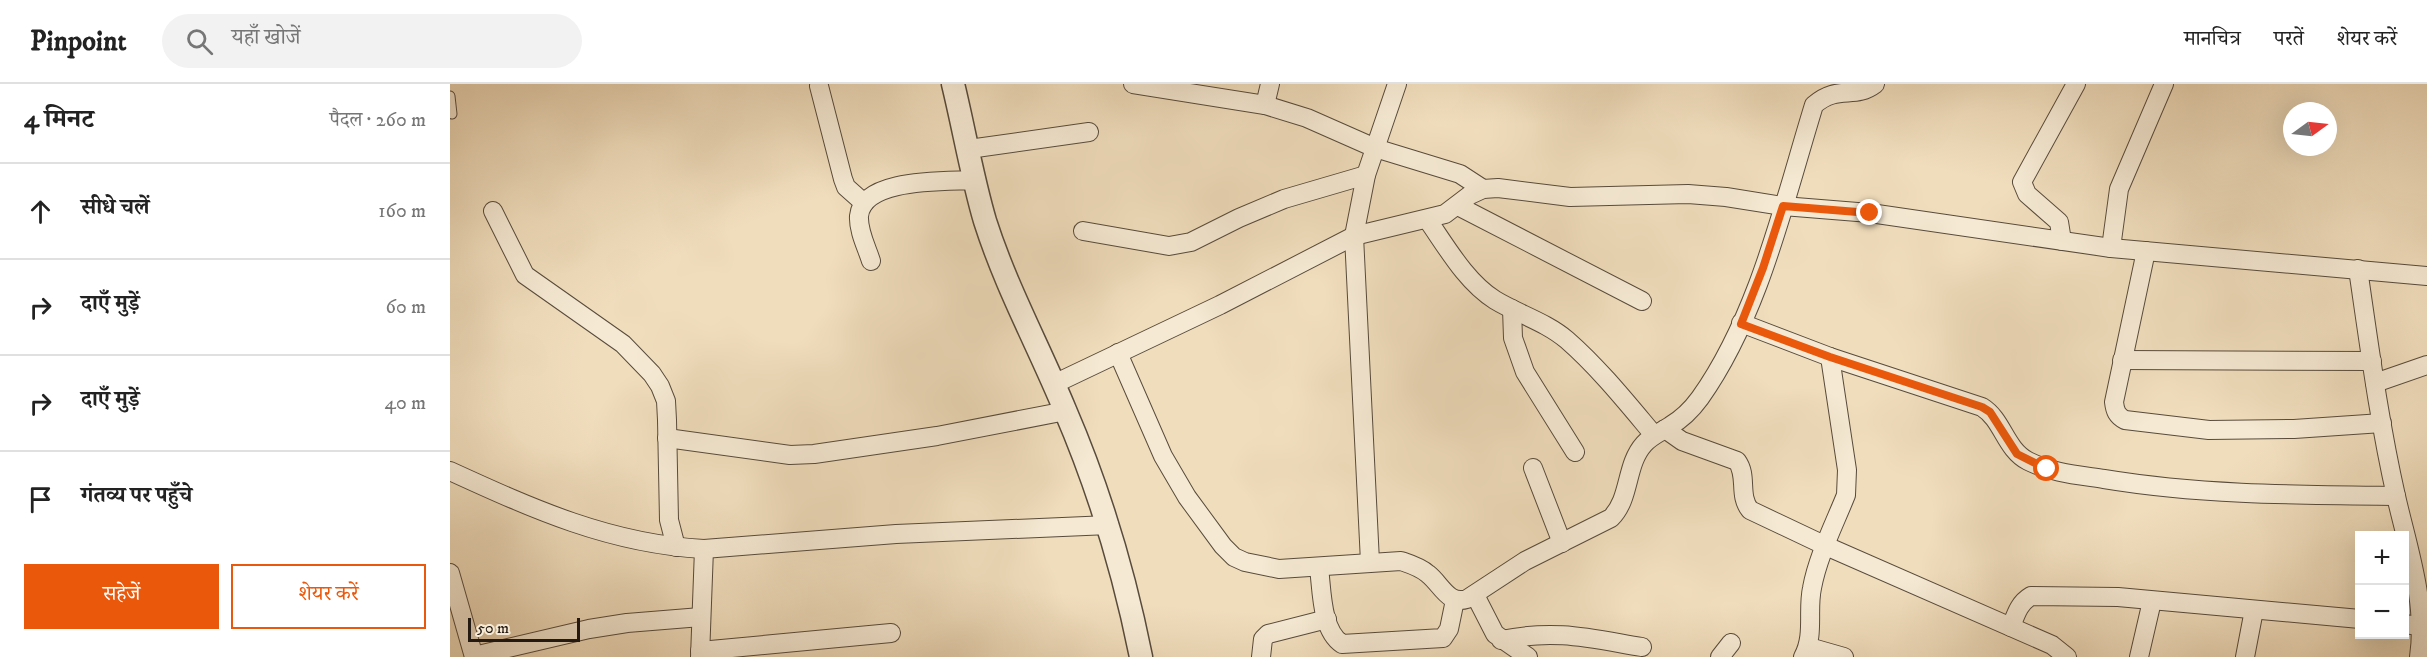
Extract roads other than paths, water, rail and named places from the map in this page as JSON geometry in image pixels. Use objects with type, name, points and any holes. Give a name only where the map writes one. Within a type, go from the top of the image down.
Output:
[{"type":"street","points":[[953,84],[985,221],[1014,298],[1066,411],[1109,525],[1141,657]]},
{"type":"street","points":[[1133,84],[1191,89],[1265,105],[1307,118],[1375,148],[1460,174],[1483,189]]},
{"type":"street","points":[[1265,105],[1270,84]]},
{"type":"street","points":[[1370,562],[1354,236],[1366,176],[1397,84]]},
{"type":"street","points":[[1118,353],[1163,456],[1187,497],[1223,546],[1234,557],[1260,566],[1279,569],[1401,561],[1414,565],[1430,575],[1450,598],[1461,601],[1474,596],[1525,561],[1611,518],[1620,509],[1636,457],[1643,445],[1687,413],[1700,398],[1741,324],[1763,268],[1814,105],[1831,90],[1865,90],[1875,84]]},
{"type":"street","points":[[2062,241],[2060,222],[2027,194],[2022,182],[2076,84]]},
{"type":"street","points":[[2110,248],[2119,189],[2164,84]]},
{"type":"street","points":[[819,86],[843,178],[854,196],[864,203]]},
{"type":"street","points":[[969,149],[1089,132]]},
{"type":"street","points":[[1083,231],[1180,246],[1284,199],[1366,176]]},
{"type":"street","points":[[871,261],[859,226],[859,214],[864,203],[872,195],[891,187],[908,184],[976,180]]},
{"type":"street","points":[[1054,384],[1220,305],[1354,236],[1445,214],[1470,195],[1483,189],[1498,188],[1570,197],[1688,194],[1726,197],[1783,206],[1870,213],[2110,248],[2427,276]]},
{"type":"street","points":[[1458,206],[1642,302]]},
{"type":"street","points":[[493,211],[525,275],[623,344],[652,374],[660,386],[666,401],[667,499],[669,520],[676,548]]},
{"type":"street","points":[[1427,219],[1455,260],[1480,288],[1493,299],[1567,340],[1621,396],[1660,432],[1737,461],[1742,471],[1744,498],[1750,510],[1826,546],[2052,645],[2067,657]]},
{"type":"street","points":[[2146,251],[2114,402],[2115,411],[2119,417],[2125,420],[2209,430],[2294,429],[2382,423]]},
{"type":"street","points":[[2358,269],[2375,383],[2396,496],[2423,578],[2426,627],[2419,657]]},
{"type":"street","points":[[1512,309],[1513,338],[1525,372],[1575,452]]},
{"type":"street","points":[[1741,324],[1830,357],[1982,407],[1990,412],[2017,454],[2047,469],[2137,485],[2222,493],[2396,496]]},
{"type":"street","points":[[1830,357],[1847,470],[1847,484],[1846,495],[1817,568],[1811,590],[1806,652],[1844,657]]},
{"type":"street","points":[[2122,360],[2372,361]]},
{"type":"street","points":[[2375,383],[2427,365]]},
{"type":"street","points":[[667,438],[790,455],[814,454],[937,436],[1066,411]]},
{"type":"street","points":[[1533,468],[1562,543]]},
{"type":"street","points":[[450,471],[528,506],[588,529],[676,548],[704,549],[896,534],[1109,525]]},
{"type":"street","points":[[704,549],[700,654],[891,633]]},
{"type":"street","points":[[1319,567],[1327,619],[1334,636],[1342,644],[1438,640],[1447,634],[1455,600]]},
{"type":"street","points":[[450,573],[474,657],[589,629],[701,617]]},
{"type":"street","points":[[1474,596],[1495,634],[1528,657]]},
{"type":"street","points":[[2011,627],[2019,608],[2031,596],[2118,597],[2355,619]]},
{"type":"street","points":[[2139,657],[2152,601]]},
{"type":"street","points":[[2245,657],[2254,610]]},
{"type":"street","points":[[1261,657],[1263,639],[1268,634],[1327,619]]},
{"type":"street","points":[[2409,625],[2426,627]]},
{"type":"street","points":[[1501,640],[1529,634],[1565,634],[1642,647]]},
{"type":"lane","points":[[450,96],[452,114]]}]
